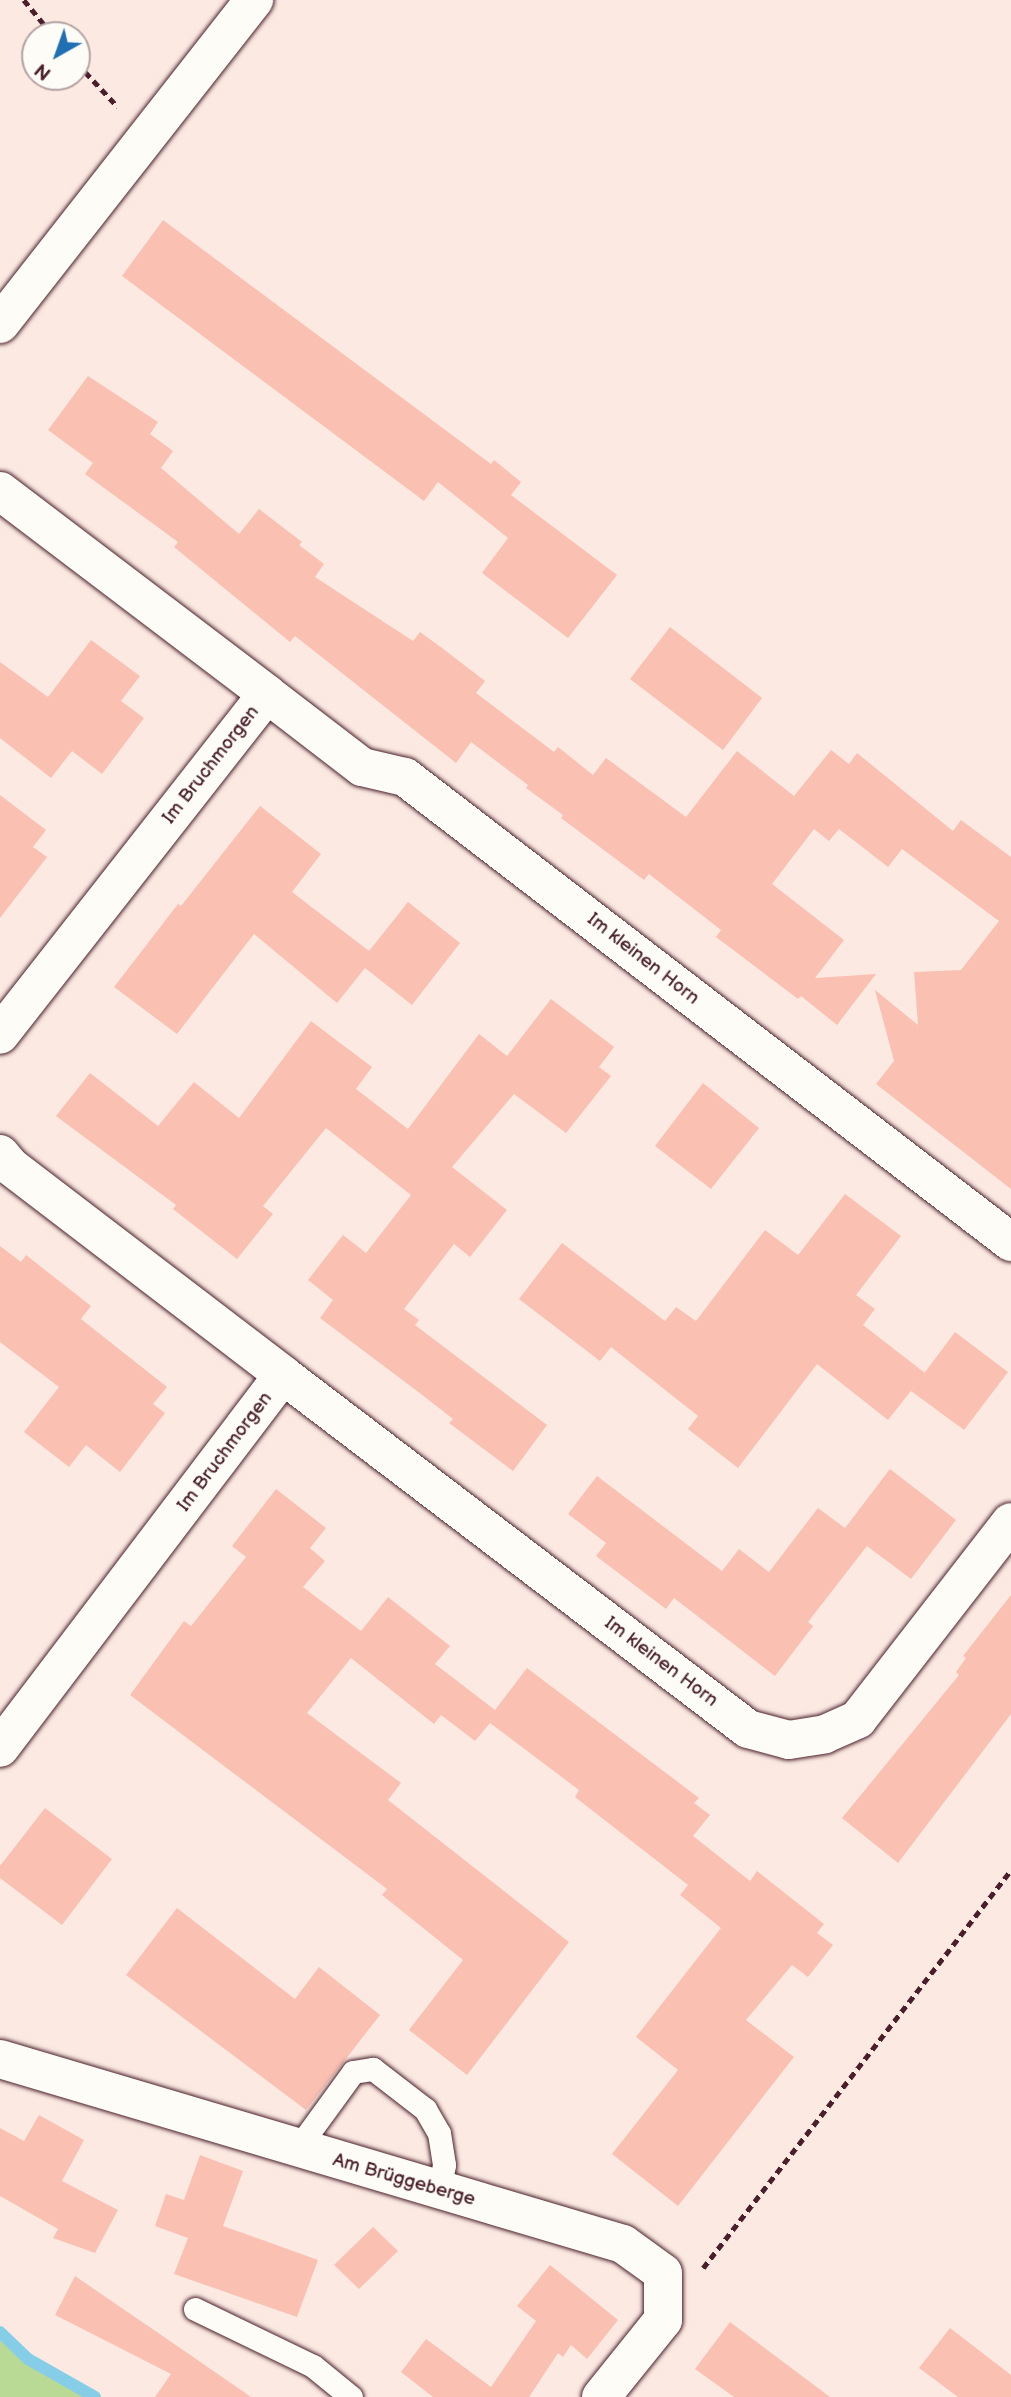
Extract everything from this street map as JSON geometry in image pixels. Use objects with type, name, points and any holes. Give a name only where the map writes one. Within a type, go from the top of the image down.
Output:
[{"type":"street","points":[[0,324],[254,0]]},
{"type":"street","name":"Im Bruchmorgen","points":[[0,491],[267,694],[0,1035]]},
{"type":"street","name":"Im kleinen Horn","points":[[267,694],[362,767],[405,777],[1011,1242]]},
{"type":"street","name":"Im Bruchmorgen","points":[[0,1154],[10,1166],[283,1375],[0,1748]]},
{"type":"street","name":"Im kleinen Horn","points":[[283,1375],[748,1729],[789,1740],[825,1734],[858,1719],[1011,1522]]},
{"type":"street","name":"Am Brüggeberge","points":[[0,2059],[623,2244],[663,2273],[663,2319]]},
{"type":"street","points":[[601,2397],[663,2319]]},
{"type":"lane","points":[[297,2149],[353,2072],[373,2069],[425,2109],[439,2133],[444,2165],[439,2190]]},
{"type":"lane","points":[[195,2309],[313,2366],[351,2397]]},
{"type":"path","points":[[24,0],[41,21]]},
{"type":"path","points":[[91,80],[149,136]]},
{"type":"path","points":[[663,2319],[1011,1870]]},
{"type":"green space","points":[[0,2332],[28,2359],[95,2397],[0,2397]]},
{"type":"building","points":[[163,220],[491,464],[494,460],[521,482],[511,495],[617,575],[568,638],[482,573],[508,538],[438,482],[424,501],[122,276]]},
{"type":"building","points":[[88,376],[158,422],[150,434],[173,451],[161,468],[239,534],[259,509],[302,542],[299,545],[324,564],[315,577],[413,641],[420,632],[485,681],[476,693],[554,752],[558,747],[593,775],[606,758],[686,817],[737,751],[794,796],[831,750],[849,764],[857,753],[953,831],[961,820],[1011,857],[1011,1189],[876,1084],[894,1061],[875,990],[918,1025],[914,972],[961,970],[999,921],[902,849],[888,867],[839,829],[829,841],[814,829],[772,884],[844,940],[815,978],[876,974],[837,1025],[801,996],[798,999],[716,937],[721,930],[649,874],[644,880],[561,818],[563,815],[526,788],[528,785],[471,742],[456,763],[295,636],[290,642],[174,547],[178,542],[85,474],[93,463],[48,430]]},
{"type":"building","points":[[670,627],[762,698],[723,750],[630,679]]},
{"type":"building","points":[[91,640],[140,676],[121,701],[144,718],[102,774],[72,751],[51,778],[0,738],[0,662],[48,697]]},
{"type":"building","points":[[0,795],[46,830],[33,847],[47,857],[0,918]]},
{"type":"building","points":[[260,806],[321,854],[292,892],[369,951],[408,902],[460,943],[412,1005],[365,968],[337,1003],[254,934],[177,1034],[114,987],[178,904],[181,906]]},
{"type":"building","points":[[551,999],[614,1047],[599,1067],[611,1076],[566,1133],[514,1094],[452,1167],[507,1210],[470,1257],[454,1244],[404,1309],[419,1320],[415,1325],[547,1425],[513,1471],[449,1423],[453,1419],[320,1318],[333,1300],[308,1280],[343,1235],[366,1253],[411,1195],[326,1128],[263,1206],[273,1214],[237,1259],[173,1209],[176,1205],[56,1116],[90,1073],[158,1126],[194,1082],[239,1118],[311,1021],[372,1067],[356,1089],[408,1129],[479,1034],[507,1056]]},
{"type":"building","points":[[703,1083],[759,1128],[711,1189],[655,1146]]},
{"type":"building","points":[[845,1194],[901,1236],[856,1295],[875,1309],[863,1325],[925,1373],[888,1420],[817,1364],[738,1468],[688,1429],[698,1416],[611,1347],[600,1361],[519,1299],[562,1243],[665,1321],[676,1307],[696,1321],[765,1230],[798,1255]]},
{"type":"building","points":[[0,1246],[21,1262],[26,1255],[91,1306],[81,1319],[167,1387],[153,1404],[165,1413],[120,1472],[86,1445],[69,1467],[24,1432],[59,1387],[0,1342]]},
{"type":"building","points":[[955,1332],[1008,1372],[964,1430],[911,1391]]},
{"type":"building","points":[[890,1469],[956,1520],[911,1579],[867,1546],[808,1622],[813,1626],[775,1676],[674,1598],[666,1609],[596,1556],[606,1543],[568,1514],[597,1476],[722,1571],[739,1549],[769,1572],[818,1508],[845,1528]]},
{"type":"building","points":[[276,1489],[326,1528],[310,1548],[325,1561],[303,1587],[361,1631],[388,1597],[450,1646],[435,1664],[495,1710],[527,1668],[699,1798],[694,1803],[710,1815],[693,1836],[750,1881],[757,1871],[824,1924],[817,1933],[833,1945],[808,1977],[792,1965],[746,2020],[794,2057],[678,2206],[612,2154],[678,2070],[636,2037],[721,1928],[680,1895],[688,1885],[575,1797],[579,1790],[490,1723],[475,1741],[441,1715],[434,1724],[351,1658],[307,1713],[401,1783],[388,1800],[569,1942],[467,2075],[409,2030],[463,1960],[382,1895],[387,1889],[130,1695],[184,1621],[191,1626],[246,1557],[232,1546]]},
{"type":"building","points":[[1011,1595],[1011,1714],[898,1863],[842,1818],[959,1675],[956,1672],[966,1658],[963,1656]]},
{"type":"building","points":[[45,1808],[112,1859],[62,1925],[0,1878],[0,1866]]},
{"type":"building","points":[[177,1908],[295,1999],[319,1967],[380,2015],[306,2110],[126,1975]]},
{"type":"building","points":[[39,2115],[84,2140],[62,2181],[118,2210],[95,2253],[53,2238],[58,2229],[0,2196],[0,2128],[24,2141]]},
{"type":"building","points":[[200,2155],[243,2171],[223,2226],[318,2260],[297,2317],[174,2274],[188,2238],[155,2226],[166,2194],[184,2200]]},
{"type":"building","points":[[373,2227],[398,2251],[359,2289],[334,2265]]},
{"type":"building","points":[[550,2265],[618,2320],[587,2359],[571,2345],[563,2357],[558,2353],[529,2397],[433,2397],[401,2372],[426,2339],[491,2387],[536,2321],[517,2306]]},
{"type":"building","points":[[75,2276],[251,2397],[155,2397],[171,2374],[55,2315]]},
{"type":"building","points":[[730,2322],[830,2397],[734,2397],[695,2369]]},
{"type":"building","points":[[950,2328],[1011,2375],[1011,2397],[958,2397],[919,2368]]},
{"type":"waterway","points":[[0,2332],[28,2359],[95,2397]]}]
